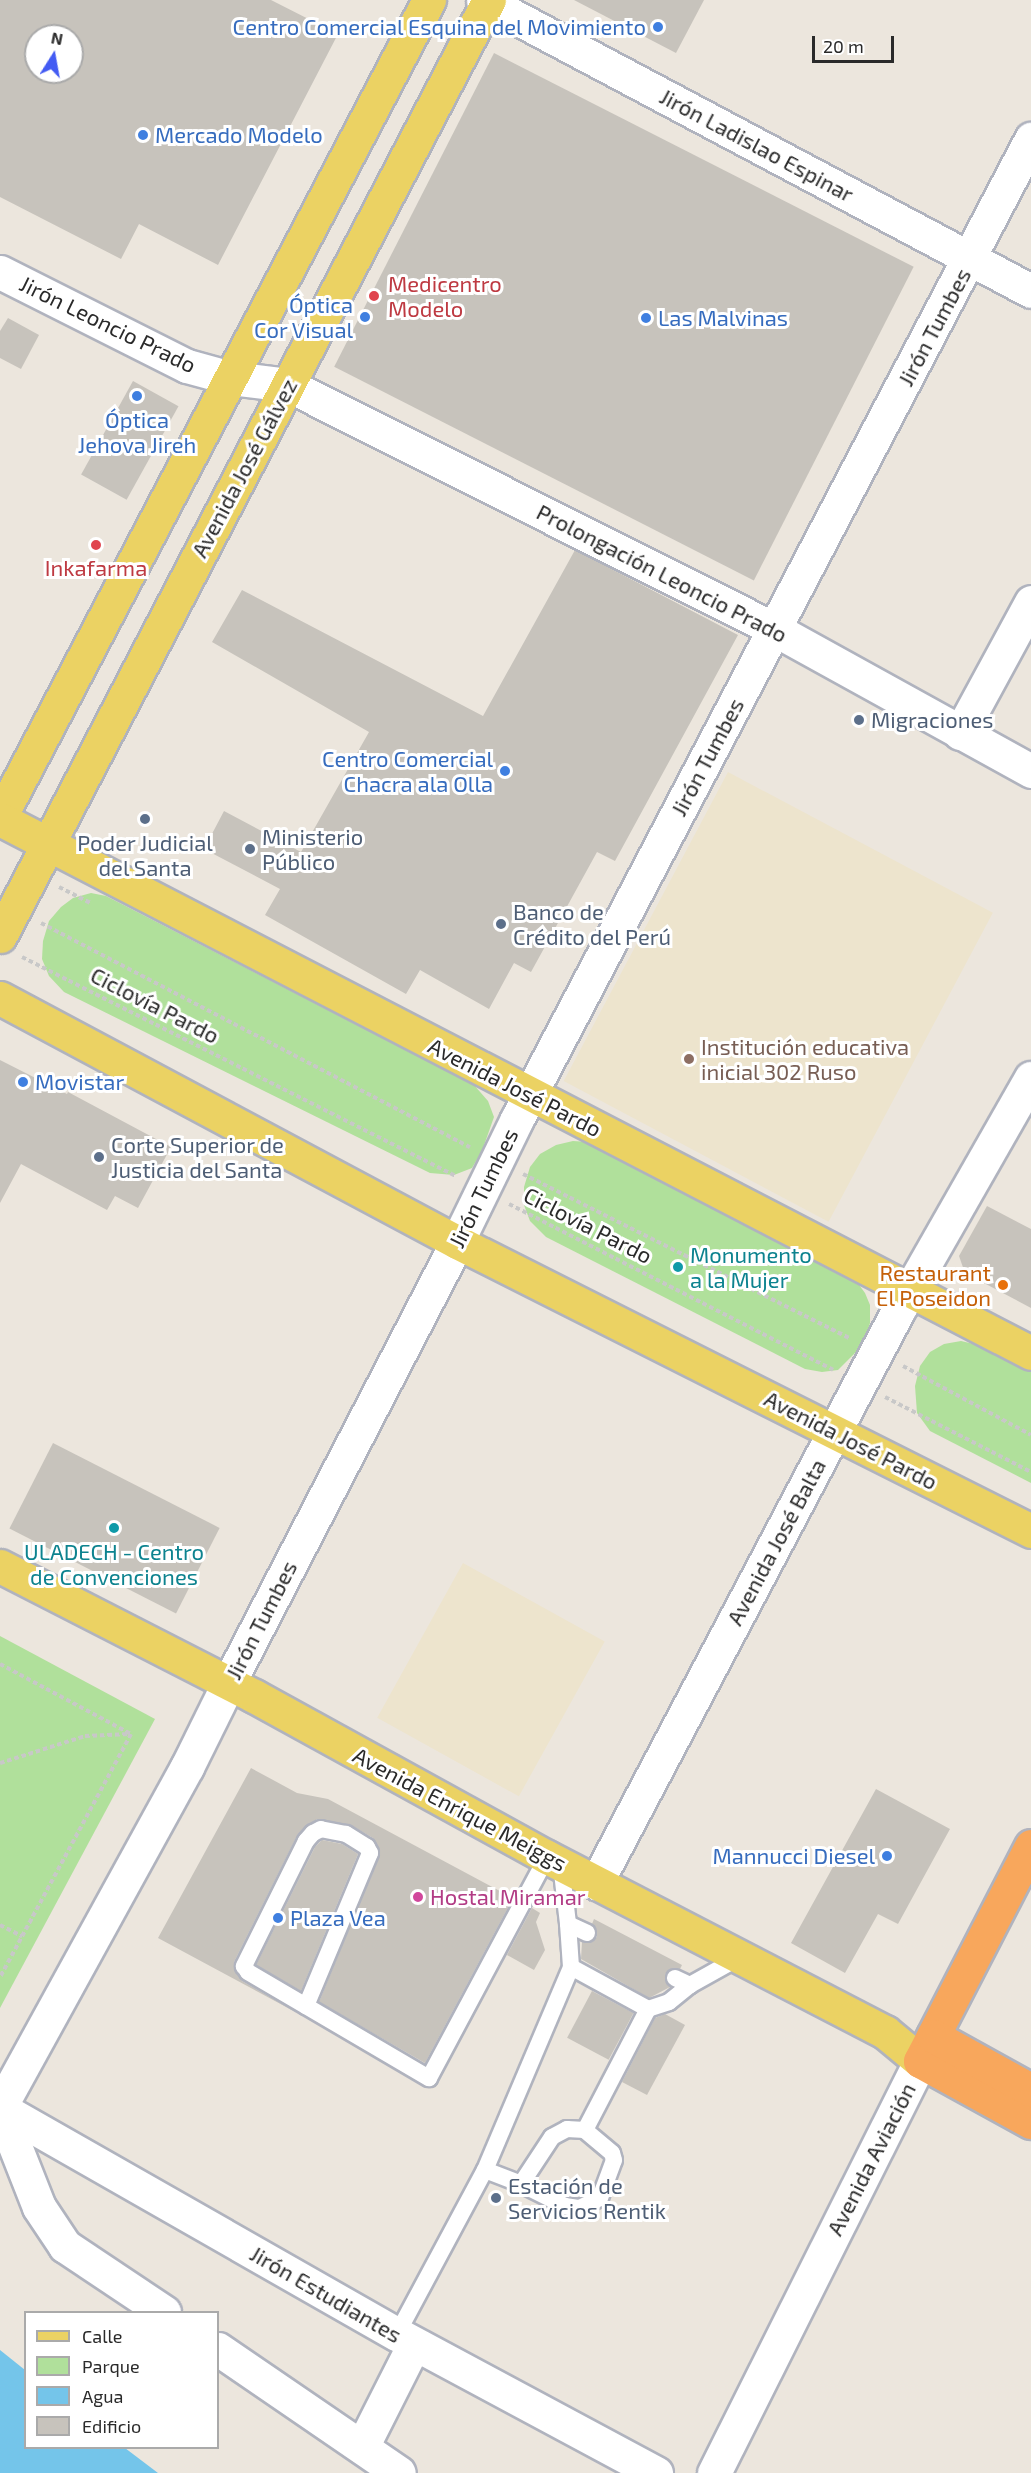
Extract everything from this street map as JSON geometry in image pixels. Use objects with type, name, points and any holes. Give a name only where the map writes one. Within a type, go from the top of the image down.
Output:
[{"type":"highway","name":"Avenida Aviación","points":[[927,2048],[1031,1846]]},
{"type":"highway","name":"Avenida Enrique Meiggs","points":[[927,2048],[1031,2090]]},
{"type":"highway","name":"Avenida Enrique Meiggs","points":[[927,2048],[1031,2122]]},
{"type":"main road","points":[[0,818],[429,0]]},
{"type":"main road","name":"Avenida José Gálvez","points":[[11,946],[48,844],[487,1]]},
{"type":"main road","name":"Avenida José Pardo","points":[[0,818],[1031,1353]]},
{"type":"main road","name":"Avenida José Pardo","points":[[0,998],[457,1242],[1031,1531]]},
{"type":"main road","name":"Avenida Enrique Meiggs","points":[[0,1566],[228,1684],[554,1861],[885,2032],[927,2048]]},
{"type":"street","name":"Jirón Ladislao Espinar","points":[[487,1],[1031,291]]},
{"type":"street","name":"Jirón Tumbes","points":[[0,2108],[187,1767],[457,1242],[481,1189],[1031,140]]},
{"type":"street","name":"Jirón Leoncio Prado","points":[[0,272],[187,366],[231,378],[288,385]]},
{"type":"street","name":"Prolongación Leoncio Prado","points":[[288,385],[774,629],[1031,771]]},
{"type":"street","points":[[960,733],[1031,602]]},
{"type":"street","name":"Avenida José Balta","points":[[596,1882],[909,1290],[1031,1078]]},
{"type":"street","name":"Avenida Aviación","points":[[714,2473],[927,2048]]},
{"type":"street","points":[[0,2108],[39,2207],[65,2246],[161,2311]]},
{"type":"street","name":"Jirón Estudiantes","points":[[0,2108],[405,2339],[656,2473]]},
{"type":"street","points":[[362,2447],[405,2339]]},
{"type":"street","points":[[219,2350],[399,2473]]},
{"type":"lane","points":[[306,2006],[370,1853],[368,1847],[346,1834],[321,1829],[306,1841],[244,1962],[248,1972],[306,2006],[429,2078],[554,1861]]},
{"type":"lane","points":[[405,2339],[485,2170],[571,1967],[568,1924],[554,1861]]},
{"type":"lane","points":[[568,1924],[587,1933]]},
{"type":"lane","points":[[585,2130],[648,2009],[669,2002],[683,1982],[740,1957]]},
{"type":"lane","points":[[571,1967],[648,2009]]},
{"type":"lane","points":[[485,2170],[521,2184],[565,2206],[580,2208],[600,2198],[614,2160],[608,2148],[585,2130],[567,2129],[552,2136],[521,2184]]},
{"type":"path","name":"Ciclovía Pardo","points":[[11,946],[1031,1472]]},
{"type":"path","points":[[0,1664],[131,1734]]},
{"type":"path","points":[[0,1763],[85,1736],[131,1734]]},
{"type":"path","points":[[0,1977],[131,1734]]},
{"type":"path","points":[[0,1925],[22,1936]]},
{"type":"shaded area","points":[[728,772],[993,913],[829,1222],[564,1081]]},
{"type":"shaded area","points":[[463,1563],[605,1642],[519,1796],[377,1718]]},
{"type":"green space","points":[[91,893],[106,896],[474,1085],[488,1101],[494,1117],[482,1151],[472,1168],[454,1175],[430,1173],[64,992],[49,976],[42,959],[43,941],[49,921],[61,907],[73,898]]},
{"type":"green space","points":[[573,1141],[588,1142],[854,1278],[865,1293],[870,1305],[870,1323],[863,1345],[838,1370],[822,1372],[805,1369],[546,1237],[530,1221],[524,1205],[524,1187],[530,1167],[540,1154],[556,1145]]},
{"type":"green space","points":[[961,1341],[978,1345],[1031,1372],[1031,1483],[930,1431],[917,1413],[915,1386],[920,1366],[930,1352],[944,1344]]},
{"type":"green space","points":[[0,1636],[155,1719],[0,2008]]},
{"type":"water","points":[[0,2350],[24,2369],[24,2449],[126,2449],[158,2473],[0,2473]]},
{"type":"building","name":"Mercado Modelo","points":[[0,0],[271,0],[338,34],[218,265],[139,224],[121,259],[0,197]]},
{"type":"building","name":"Centro Comercial Esquina del Movimiento","points":[[574,0],[704,0],[676,53]]},
{"type":"building","name":"Las Malvinas","points":[[494,53],[914,267],[754,580],[334,367]]},
{"type":"building","points":[[8,318],[39,335],[21,369],[0,358],[0,331]]},
{"type":"building","points":[[133,381],[178,406],[127,500],[81,475]]},
{"type":"building","name":"Centro Comercial Chacra ala Olla","points":[[575,550],[738,635],[615,861],[597,852],[531,972],[514,963],[489,1009],[420,970],[406,994],[265,915],[280,889],[204,849],[224,811],[301,852],[369,732],[212,642],[242,590],[483,716]]},
{"type":"building","name":"Corte Superior de Justicia del Santa","points":[[0,1060],[67,1094],[68,1092],[171,1147],[138,1208],[115,1196],[107,1210],[21,1164],[0,1203]]},
{"type":"building","points":[[987,1206],[1031,1229],[1031,1308],[965,1273],[959,1256]]},
{"type":"building","name":"ULADECH - Centro de Convenciones","points":[[53,1443],[220,1528],[176,1613],[9,1529]]},
{"type":"building","name":"Plaza Vea","points":[[251,1768],[297,1793],[328,1799],[513,1898],[425,2063],[319,2002],[380,1853],[373,1838],[351,1825],[317,1819],[298,1834],[234,1962],[235,1971],[242,1981],[301,2015],[158,1938]]},
{"type":"building","points":[[876,1789],[950,1829],[898,1924],[878,1914],[845,1973],[791,1943]]},
{"type":"building","points":[[322,1840],[342,1844],[358,1854],[301,1991],[256,1965],[315,1847]]},
{"type":"building","points":[[532,1908],[540,1913],[536,1922],[545,1950],[534,1970],[507,1955]]},
{"type":"building","points":[[594,1919],[682,1965],[680,1969],[674,1968],[666,1973],[665,1979],[670,1987],[649,1998],[581,1959],[582,1942],[588,1943],[597,1937],[596,1928],[592,1924]]},
{"type":"building","points":[[592,1991],[633,2013],[609,2060],[567,2038]]},
{"type":"building","points":[[665,2014],[685,2025],[647,2095],[622,2082],[655,2018]]},
{"type":"place","name":"Centro Comercial Esquina del Movimiento","points":[[658,27]]},
{"type":"place","name":"Mercado Modelo","points":[[143,135]]},
{"type":"place","name":"Medicentro Modelo","points":[[374,296]]},
{"type":"place","name":"Óptica Cor Visual","points":[[365,317]]},
{"type":"place","name":"Las Malvinas","points":[[646,318]]},
{"type":"place","name":"Óptica Jehova Jireh","points":[[137,396]]},
{"type":"place","name":"Inkafarma","points":[[96,545]]},
{"type":"place","name":"Migraciones","points":[[859,720]]},
{"type":"place","name":"Centro Comercial Chacra ala Olla","points":[[505,771]]},
{"type":"place","name":"Poder Judicial del Santa","points":[[145,819]]},
{"type":"place","name":"Ministerio Público","points":[[250,849]]},
{"type":"place","name":"Banco de Crédito del Perú","points":[[501,924]]},
{"type":"place","name":"Institución educativa inicial 302 Ruso","points":[[689,1059]]},
{"type":"place","name":"Movistar","points":[[23,1082]]},
{"type":"place","name":"Corte Superior de Justicia del Santa","points":[[99,1157]]},
{"type":"place","name":"Monumento a la Mujer","points":[[678,1267]]},
{"type":"place","name":"Restaurant El Poseidon","points":[[1003,1285]]},
{"type":"place","name":"ULADECH - Centro de Convenciones","points":[[114,1528]]},
{"type":"place","name":"Mannucci Diesel","points":[[887,1856]]},
{"type":"place","name":"Hostal Miramar","points":[[418,1897]]},
{"type":"place","name":"Plaza Vea","points":[[278,1918]]},
{"type":"place","name":"Estación de Servicios Rentik","points":[[496,2198]]}]
